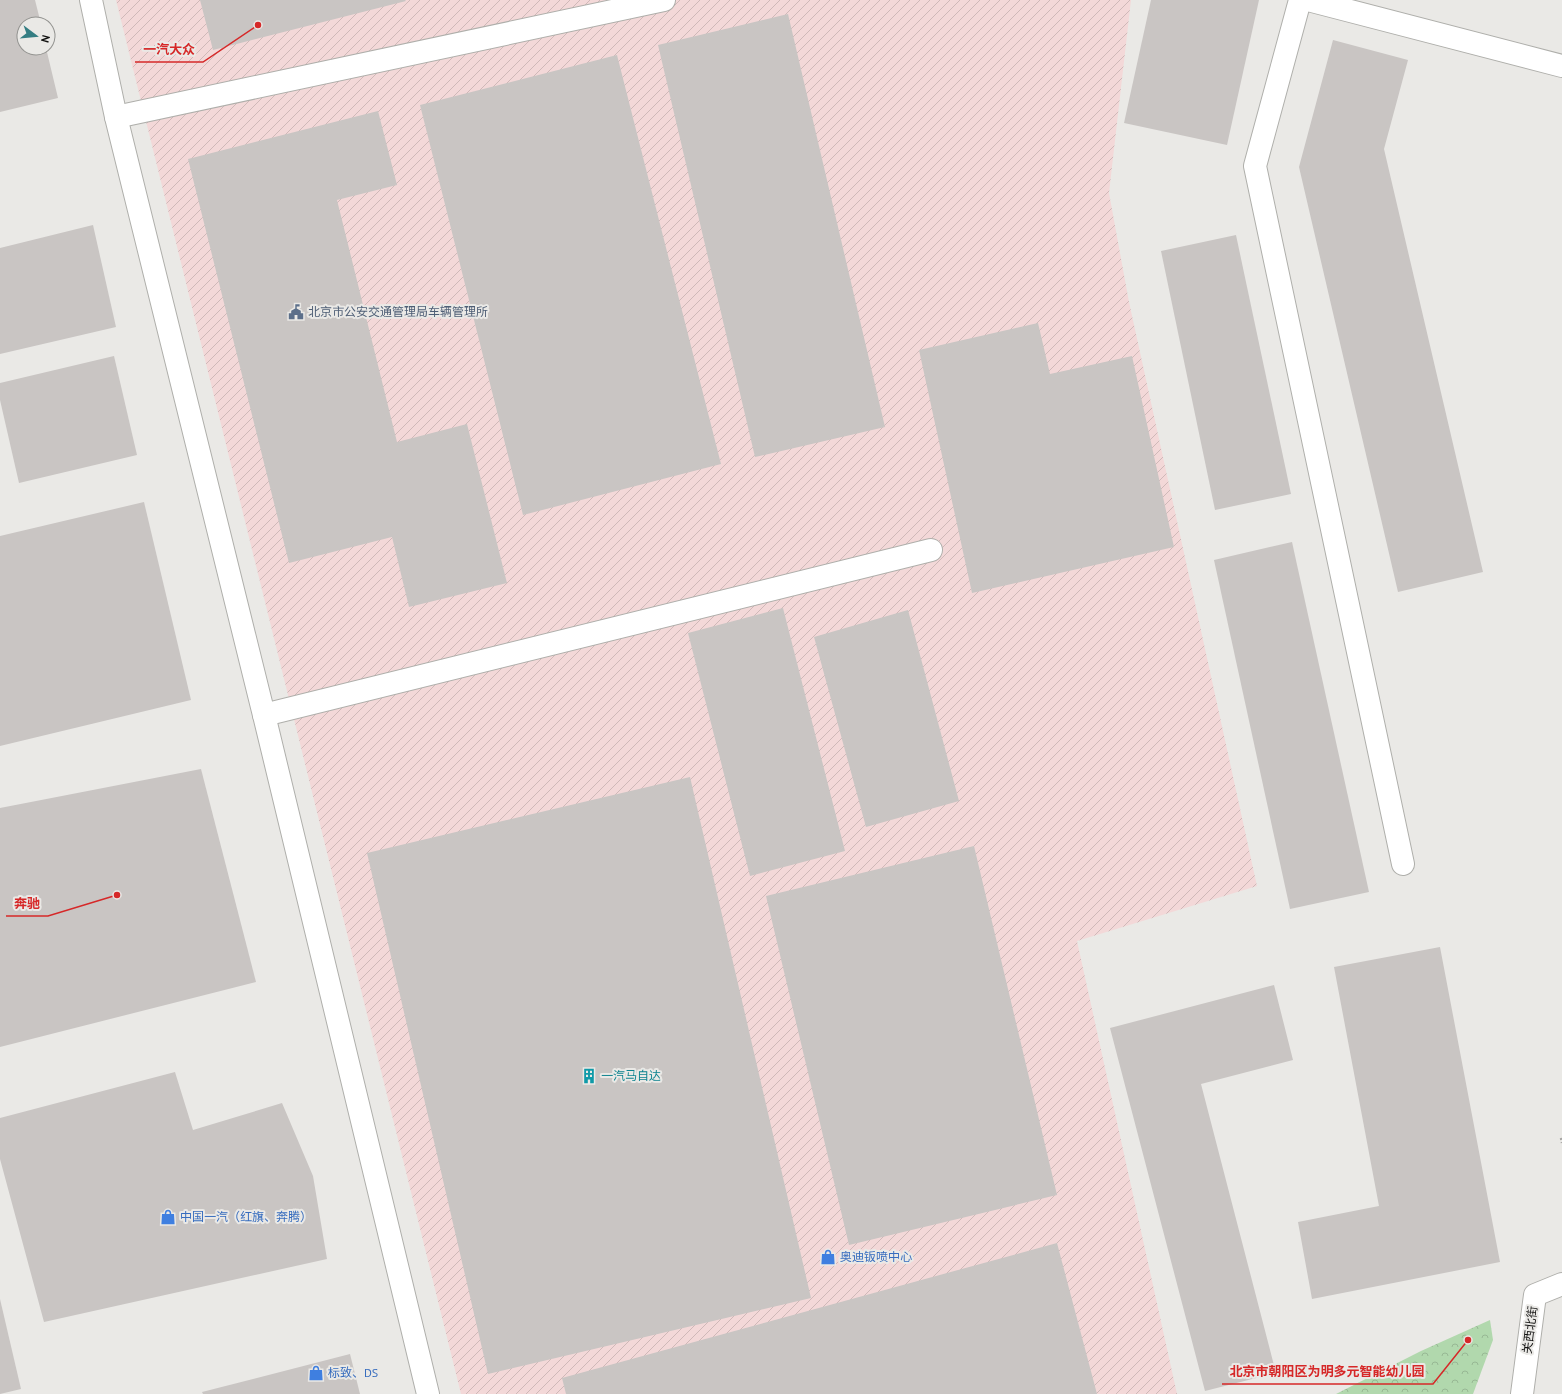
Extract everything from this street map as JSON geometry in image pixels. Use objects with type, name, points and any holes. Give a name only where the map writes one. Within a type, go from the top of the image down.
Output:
[{"type":"street","points":[[91,0],[116,118],[264,715],[428,1394]]},
{"type":"street","points":[[116,118],[664,0]]},
{"type":"street","points":[[1300,0],[1255,166],[1403,864]]},
{"type":"street","points":[[1308,0],[1562,66]]},
{"type":"street","points":[[264,715],[931,550]]},
{"type":"street","name":"关西北街","points":[[1522,1394],[1535,1295],[1562,1284]]},
{"type":"path","points":[[1561,1138],[1562,1143]]},
{"type":"shaded area","points":[[116,0],[1131,0],[1109,193],[1129,302],[1257,886],[1077,941],[1177,1394],[461,1394]]},
{"type":"green space","points":[[1490,1320],[1493,1340],[1473,1394],[1336,1394],[1421,1351]]},
{"type":"building","points":[[0,0],[35,0],[39,16],[16,16],[16,56],[48,56],[58,98],[0,112]]},
{"type":"building","points":[[200,0],[405,0],[406,1],[213,50]]},
{"type":"building","points":[[1151,0],[1259,0],[1227,145],[1124,123]]},
{"type":"building","points":[[788,14],[885,427],[755,457],[658,45]]},
{"type":"building","points":[[1333,40],[1408,60],[1384,149],[1483,572],[1398,592],[1299,167]]},
{"type":"building","points":[[617,55],[721,464],[523,515],[420,105]]},
{"type":"building","name":"北京市公安交通管理局车辆管理所","points":[[378,111],[397,185],[337,200],[397,442],[467,424],[507,583],[409,607],[392,537],[289,563],[188,159]]},
{"type":"building","points":[[93,225],[116,327],[0,354],[0,248]]},
{"type":"building","points":[[1236,235],[1291,494],[1215,510],[1161,251]]},
{"type":"building","points":[[1038,323],[1050,374],[1132,356],[1174,547],[972,593],[919,350]]},
{"type":"building","points":[[114,356],[137,455],[19,483],[0,400],[0,383]]},
{"type":"building","points":[[144,502],[191,700],[0,746],[0,536]]},
{"type":"building","points":[[1292,542],[1369,892],[1290,909],[1214,560]]},
{"type":"building","points":[[783,608],[845,851],[750,876],[688,633]]},
{"type":"building","points":[[908,610],[959,801],[866,827],[814,637]]},
{"type":"building","points":[[201,769],[256,982],[0,1047],[0,808]]},
{"type":"building","name":"一汽马自达","points":[[690,777],[811,1298],[488,1374],[367,853]]},
{"type":"building","points":[[974,846],[1057,1195],[849,1245],[766,896]]},
{"type":"building","points":[[1440,947],[1500,1262],[1312,1299],[1298,1222],[1379,1206],[1334,967]]},
{"type":"building","points":[[1274,985],[1293,1060],[1201,1084],[1276,1373],[1205,1391],[1110,1028]]},
{"type":"building","name":"中国一汽（红旗、奔腾）","points":[[175,1072],[193,1130],[282,1103],[313,1176],[327,1259],[44,1322],[0,1159],[0,1118]]},
{"type":"building","points":[[1057,1243],[1097,1394],[566,1394],[562,1378]]},
{"type":"building","points":[[0,1299],[21,1389],[0,1394]]},
{"type":"building","name":"标致、DS","points":[[350,1354],[360,1394],[203,1394],[202,1392]]},
{"type":"place","name":"一汽大众","points":[[258,25]]},
{"type":"place","name":"北京市公安交通管理局车辆管理所","points":[[296,312]]},
{"type":"place","name":"奔驰","points":[[117,895]]},
{"type":"place","name":"一汽马自达","points":[[589,1076]]},
{"type":"place","name":"中国一汽（红旗、奔腾）","points":[[168,1217]]},
{"type":"place","name":"奥迪钣喷中心","points":[[828,1257]]},
{"type":"place","name":"北京市朝阳区为明多元智能幼儿园","points":[[1468,1340]]},
{"type":"place","name":"标致、DS","points":[[316,1373]]}]
